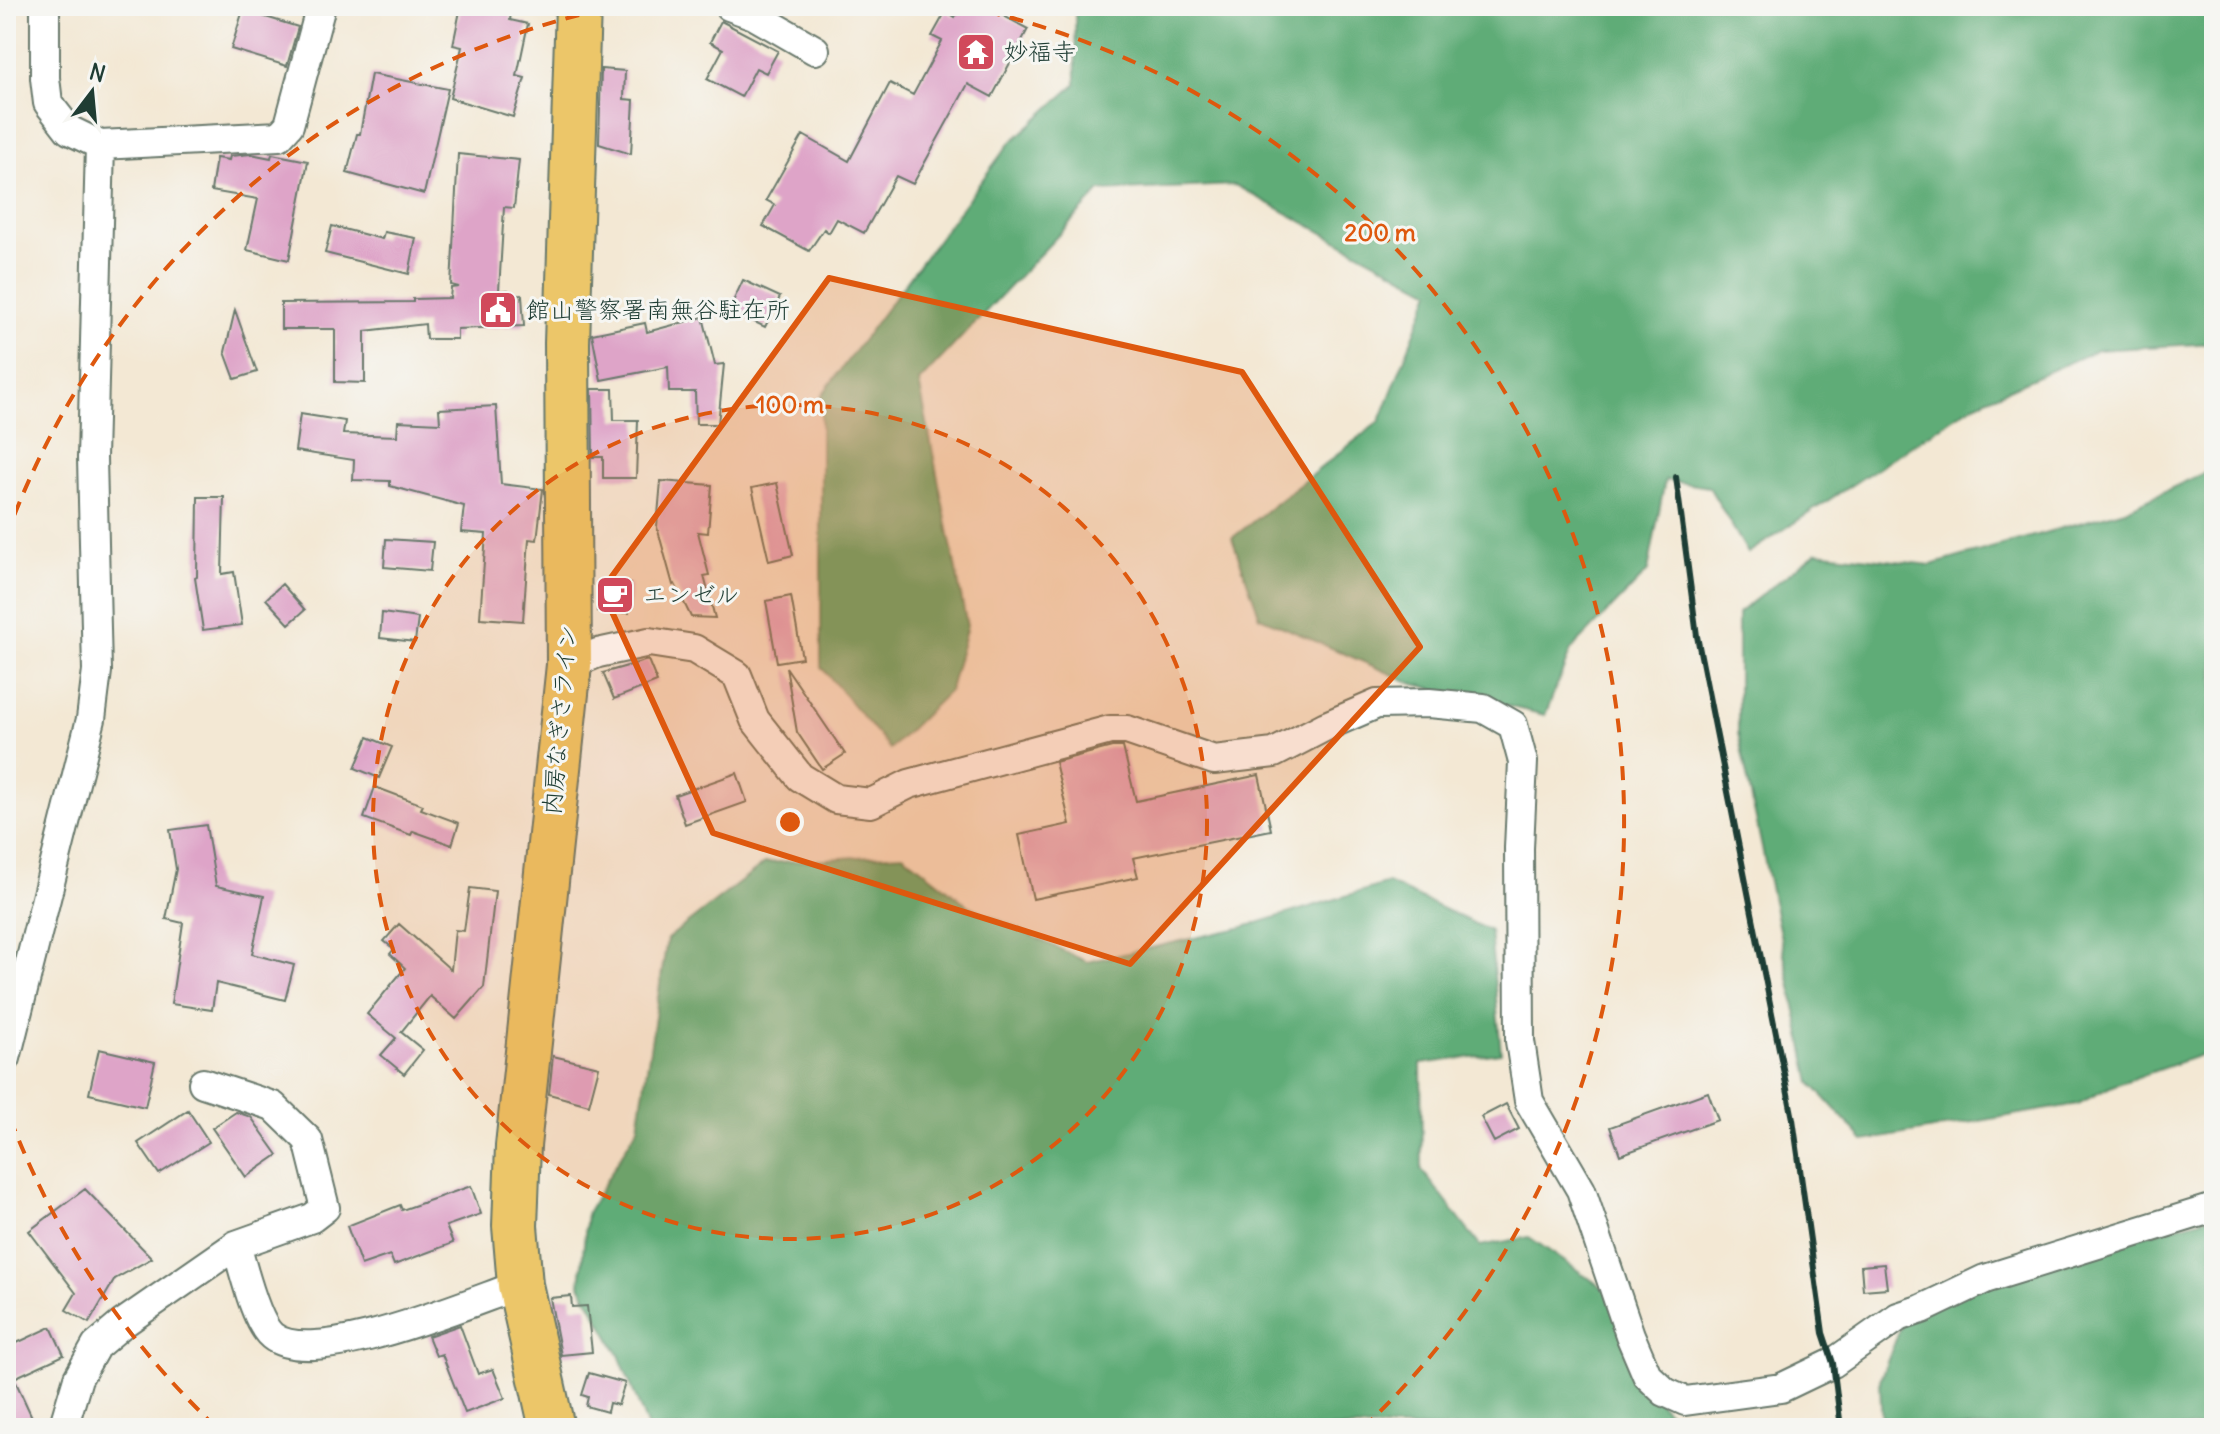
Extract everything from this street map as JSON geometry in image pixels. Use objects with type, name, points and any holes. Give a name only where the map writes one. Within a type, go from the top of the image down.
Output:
[{"type":"highway","name":"内房なぎさライン","points":[[552,1428],[520,1285],[515,1226],[518,1146],[569,665],[567,343],[578,6]]},
{"type":"street","points":[[45,6],[48,103],[69,130],[100,145],[279,136],[289,125],[321,6]]},
{"type":"street","points":[[729,6],[754,15],[815,50]]},
{"type":"street","points":[[6,1058],[91,719],[97,671],[92,458],[100,145]]},
{"type":"street","points":[[569,665],[598,653],[649,642],[694,649],[737,675],[755,720],[800,777],[836,799],[871,803],[909,784],[1110,730],[1127,730],[1214,760],[1274,753],[1377,704],[1429,703],[1483,708],[1513,725],[1523,762],[1519,848],[1520,1041],[1529,1101],[1581,1190],[1630,1335],[1647,1375],[1665,1392],[1685,1401],[1781,1388],[1833,1363],[1898,1317],[1922,1309],[1974,1283],[2214,1208]]},
{"type":"street","points":[[63,1428],[78,1378],[96,1346],[122,1324],[236,1245],[312,1218],[325,1208],[308,1140],[273,1106],[203,1083]]},
{"type":"street","points":[[236,1245],[261,1320],[272,1337],[294,1344],[322,1346],[356,1341],[520,1285]]},
{"type":"highlighted area","points":[[829,278],[1242,372],[1420,647],[1130,964],[713,833],[602,590]]},
{"type":"green space","points":[[1075,6],[2214,6],[2214,343],[2097,350],[1975,404],[1748,553],[1709,487],[1665,480],[1648,571],[1571,650],[1545,715],[1414,684],[1260,617],[1232,538],[1380,421],[1431,291],[1235,185],[1100,191],[919,382],[967,626],[950,690],[890,749],[821,667],[821,396],[1009,144],[1076,84]]},
{"type":"green space","points":[[2214,468],[2214,1056],[2206,1053],[2112,1086],[2078,1104],[1864,1141],[1811,1083],[1738,733],[1738,613],[1817,552],[1931,565],[2125,510]]},
{"type":"green space","points":[[903,854],[969,906],[1087,962],[1244,927],[1388,883],[1490,931],[1501,1053],[1421,1064],[1422,1170],[1480,1246],[1529,1237],[1606,1290],[1636,1374],[1672,1417],[1749,1427],[1818,1419],[1819,1428],[648,1428],[619,1355],[580,1285],[587,1213],[638,1127],[667,939],[765,863]]},
{"type":"green space","points":[[2214,1216],[2214,1428],[1882,1428],[1880,1380],[1912,1298]]},
{"type":"building","points":[[461,6],[512,6],[510,20],[528,24],[517,76],[525,78],[513,117],[450,98],[462,47],[453,45]]},
{"type":"building","points":[[961,6],[985,6],[1028,29],[992,97],[968,84],[913,184],[896,176],[864,233],[837,219],[829,233],[824,229],[809,251],[763,226],[775,205],[766,200],[803,135],[849,161],[890,83],[913,95],[942,41],[932,36],[946,11],[955,17]]},
{"type":"building","points":[[243,10],[298,27],[287,66],[231,49]]},
{"type":"building","points":[[721,21],[778,51],[766,73],[756,68],[741,97],[707,79],[723,49],[710,42]]},
{"type":"building","points":[[601,69],[625,71],[624,99],[634,100],[631,154],[599,144]]},
{"type":"building","points":[[371,74],[448,89],[424,194],[347,173],[357,134],[360,134]]},
{"type":"building","points":[[251,154],[271,158],[272,154],[308,161],[289,260],[247,250],[258,199],[211,191],[216,158],[229,160],[230,156]]},
{"type":"building","points":[[458,154],[519,160],[514,208],[504,207],[499,291],[508,290],[508,296],[522,295],[524,326],[457,329],[457,339],[426,339],[425,324],[365,331],[365,383],[335,382],[335,329],[281,329],[281,303],[413,302],[413,299],[450,298],[451,288],[459,287],[451,285]]},
{"type":"building","points":[[332,226],[382,239],[384,232],[416,238],[409,274],[325,253]]},
{"type":"building","points":[[743,280],[780,297],[765,327],[729,310]]},
{"type":"building","points":[[235,310],[257,372],[235,379],[225,352]]},
{"type":"building","points":[[703,317],[715,365],[724,364],[718,424],[696,424],[695,392],[669,392],[668,367],[601,380],[592,334],[645,323],[647,332]]},
{"type":"building","points":[[592,389],[613,389],[614,420],[638,420],[636,478],[603,478],[603,457],[593,457]]},
{"type":"building","points":[[496,406],[501,484],[543,489],[537,540],[529,539],[523,621],[480,618],[486,534],[461,532],[464,506],[390,486],[390,481],[353,480],[354,460],[295,451],[300,414],[345,421],[343,434],[397,436],[398,421],[440,423],[439,409]]},
{"type":"building","points":[[661,481],[712,485],[708,533],[698,532],[709,575],[704,576],[715,618],[691,617],[673,585],[657,527]]},
{"type":"building","points":[[777,483],[793,555],[769,561],[752,488]]},
{"type":"building","points":[[198,497],[224,497],[222,574],[234,572],[242,625],[203,630],[195,578]]},
{"type":"building","points":[[386,539],[433,542],[430,571],[384,567]]},
{"type":"building","points":[[598,582],[630,584],[629,613],[597,611]]},
{"type":"building","points":[[282,584],[305,610],[289,624],[266,599]]},
{"type":"building","points":[[791,596],[802,658],[777,662],[766,601]]},
{"type":"building","points":[[382,613],[418,618],[415,642],[380,638]]},
{"type":"building","points":[[648,660],[657,682],[614,699],[603,673]]},
{"type":"building","points":[[786,667],[845,754],[822,769],[797,732]]},
{"type":"building","points":[[368,737],[392,747],[379,778],[355,768]]},
{"type":"building","points":[[1123,747],[1136,801],[1259,775],[1271,830],[1133,858],[1138,877],[1033,899],[1019,835],[1070,824],[1055,762]]},
{"type":"building","points":[[737,773],[747,802],[685,824],[675,795]]},
{"type":"building","points":[[375,787],[459,823],[452,845],[413,831],[411,835],[364,818]]},
{"type":"building","points":[[206,825],[216,886],[264,896],[252,954],[294,965],[285,1000],[216,983],[212,1010],[171,1004],[183,923],[166,919],[176,869],[170,830]]},
{"type":"building","points":[[470,888],[495,891],[484,987],[456,1019],[430,996],[401,1032],[423,1050],[404,1074],[381,1055],[396,1038],[367,1014],[405,968],[390,954],[394,949],[384,941],[399,924],[451,970],[455,930],[464,931]]},
{"type":"building","points":[[99,1049],[155,1062],[145,1107],[89,1094]]},
{"type":"building","points":[[553,1056],[599,1067],[589,1105],[549,1094]]},
{"type":"building","points":[[1708,1092],[1718,1120],[1620,1155],[1610,1127]]},
{"type":"building","points":[[1506,1104],[1519,1129],[1494,1142],[1481,1117]]},
{"type":"building","points":[[188,1110],[209,1142],[159,1174],[138,1143]]},
{"type":"building","points":[[236,1112],[251,1117],[278,1155],[246,1177],[212,1128]]},
{"type":"building","points":[[471,1186],[481,1214],[446,1226],[453,1243],[394,1265],[390,1255],[361,1265],[347,1226],[400,1205],[402,1210]]},
{"type":"building","points":[[85,1189],[152,1258],[115,1279],[89,1323],[66,1310],[76,1293],[29,1231]]},
{"type":"building","points":[[1884,1264],[1887,1288],[1863,1290],[1861,1266]]},
{"type":"building","points":[[571,1296],[572,1307],[587,1306],[592,1352],[561,1355],[550,1298]]},
{"type":"building","points":[[460,1325],[478,1374],[493,1369],[505,1398],[465,1413],[442,1354],[436,1356],[428,1336]]},
{"type":"building","points":[[51,1327],[64,1355],[14,1378],[37,1428],[6,1428],[6,1348]]},
{"type":"building","points":[[589,1373],[625,1383],[618,1405],[609,1403],[607,1412],[586,1406],[588,1397],[582,1395]]},
{"type":"railway","points":[[1676,477],[1697,636],[1793,1119],[1823,1333],[1833,1363],[1841,1428]]},
{"type":"place","name":"妙福寺","points":[[976,52]]},
{"type":"place","name":"館山警察署南無谷駐在所","points":[[498,310]]},
{"type":"place","name":"エンゼル","points":[[615,595]]}]
